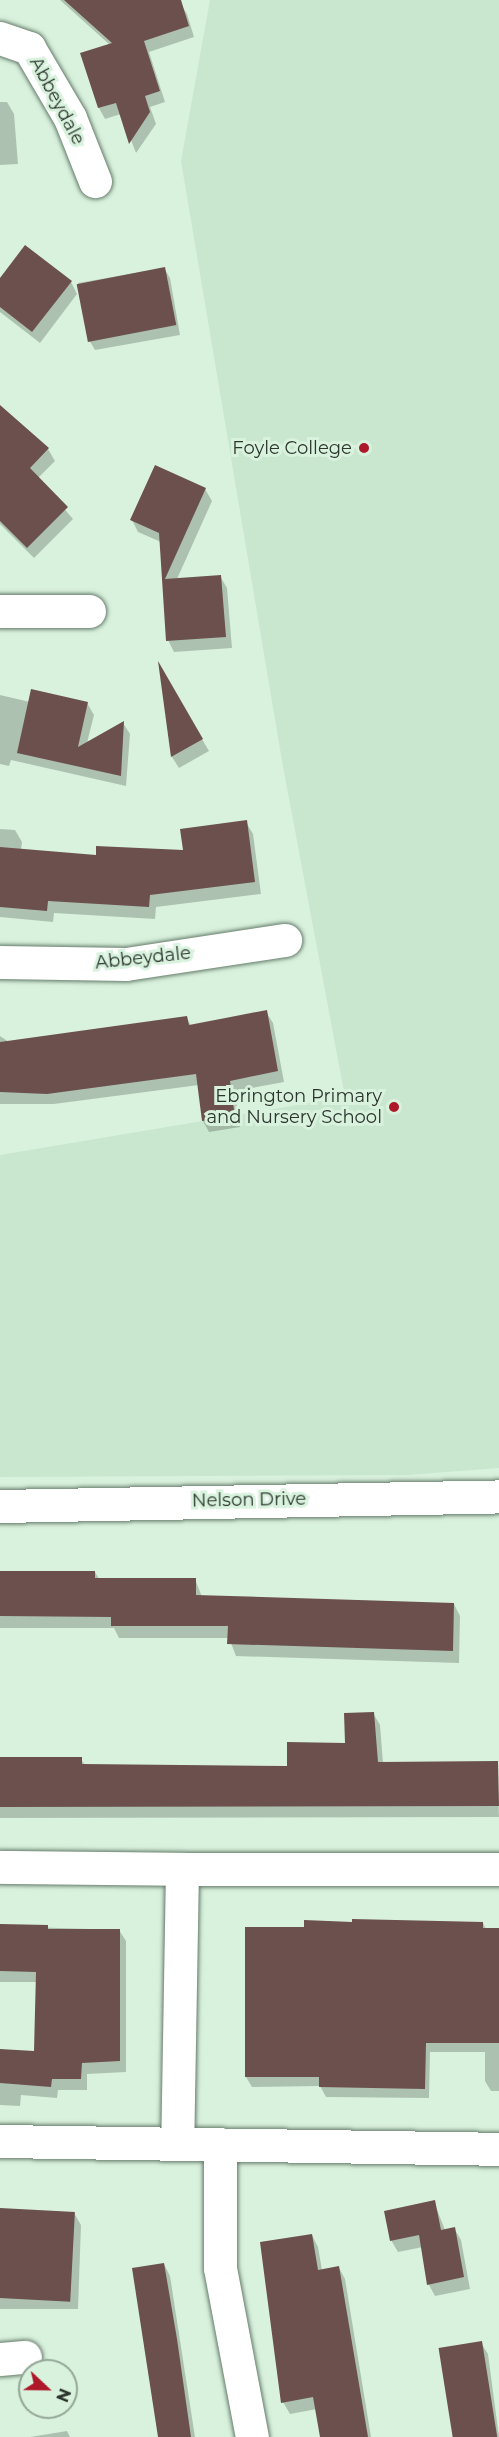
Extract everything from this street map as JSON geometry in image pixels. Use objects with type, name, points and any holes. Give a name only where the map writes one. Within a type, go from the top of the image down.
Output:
[{"type":"street","name":"Abbeydale","points":[[0,38],[29,48],[70,117],[95,181]]},
{"type":"street","points":[[0,612],[89,611]]},
{"type":"street","name":"Abbeydale","points":[[0,962],[126,964],[285,940]]},
{"type":"street","name":"Nelson Drive","points":[[0,1506],[499,1496]]},
{"type":"street","points":[[0,1868],[499,1869]]},
{"type":"street","points":[[177,2143],[182,1869]]},
{"type":"street","points":[[0,2141],[220,2144],[498,2153]]},
{"type":"street","points":[[220,2144],[220,2268],[252,2437]]},
{"type":"shaded area","points":[[210,0],[499,0],[499,1468],[408,1475],[0,1477],[0,1155],[345,1097],[282,761],[181,161]]},
{"type":"building","points":[[64,0],[181,0],[189,26],[144,41],[160,91],[145,96],[150,112],[129,144],[116,103],[98,108],[80,53],[112,43]]},
{"type":"building","points":[[25,245],[72,281],[32,332],[0,307],[0,278]]},
{"type":"building","points":[[165,267],[176,325],[88,342],[77,284]]},
{"type":"building","points":[[0,405],[49,448],[30,468],[68,507],[27,548],[0,521]]},
{"type":"building","points":[[155,465],[206,488],[165,579],[221,575],[226,637],[166,641],[159,533],[130,520]]},
{"type":"building","points":[[158,661],[203,739],[171,757]]},
{"type":"building","points":[[31,689],[88,702],[78,747],[124,721],[121,776],[17,753]]},
{"type":"building","points":[[247,820],[255,882],[150,895],[149,907],[48,901],[47,911],[0,907],[0,847],[96,855],[96,846],[183,850],[180,829]]},
{"type":"building","points":[[267,1010],[278,1071],[230,1081],[235,1117],[202,1121],[196,1074],[47,1094],[0,1092],[0,1042],[187,1016],[189,1025]]},
{"type":"building","points":[[0,1571],[95,1571],[95,1578],[196,1578],[196,1595],[454,1603],[453,1651],[227,1644],[228,1626],[111,1626],[111,1617],[0,1616]]},
{"type":"building","points":[[374,1712],[378,1762],[498,1761],[499,1806],[0,1807],[0,1757],[82,1757],[82,1764],[287,1766],[287,1742],[345,1743],[344,1713]]},
{"type":"building","points":[[352,1919],[483,1922],[483,1928],[499,1928],[499,2043],[426,2043],[425,2089],[319,2087],[319,2077],[245,2077],[245,1927],[304,1927],[304,1920],[352,1922]]},
{"type":"building","points":[[0,1924],[48,1925],[48,1929],[120,1929],[120,2061],[82,2063],[81,2079],[52,2079],[51,2087],[0,2083],[0,2049],[34,2051],[36,1972],[0,1971]]},
{"type":"building","points":[[435,2200],[441,2230],[455,2227],[464,2277],[427,2285],[419,2235],[390,2241],[384,2211]]},
{"type":"building","points":[[0,2208],[75,2212],[70,2302],[0,2298]]},
{"type":"building","points":[[312,2234],[318,2270],[339,2266],[368,2437],[320,2437],[313,2397],[281,2403],[260,2242]]},
{"type":"building","points":[[164,2263],[191,2437],[158,2437],[132,2268]]},
{"type":"building","points":[[482,2341],[497,2437],[453,2437],[439,2348]]},
{"type":"place","name":"Foyle College","points":[[364,448]]},
{"type":"place","name":"Ebrington Primary and Nursery School","points":[[394,1107]]}]
